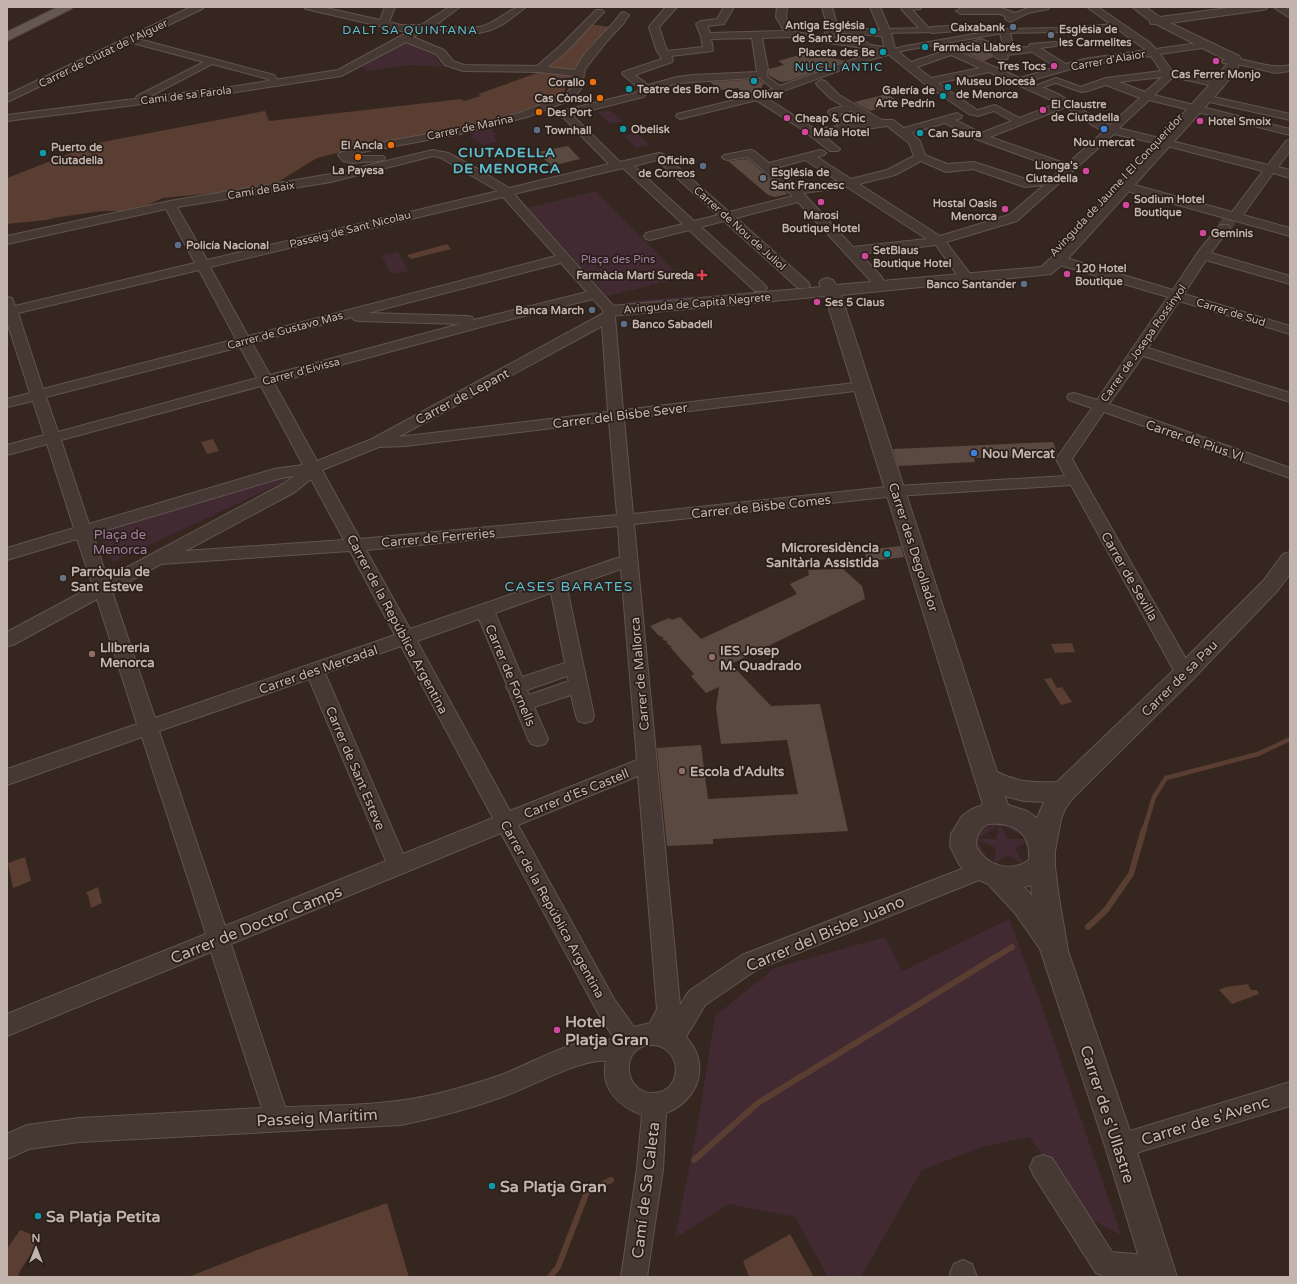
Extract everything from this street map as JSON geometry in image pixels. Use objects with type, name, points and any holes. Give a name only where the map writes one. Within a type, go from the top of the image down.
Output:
[{"type":"main road","points":[[7,36],[67,7]]},
{"type":"street","name":"Carrer de Ciutat de l'Alguer","points":[[8,99],[199,7]]},
{"type":"street","points":[[309,7],[401,28],[427,26],[458,30],[484,29],[494,26],[521,7]]},
{"type":"street","points":[[382,24],[390,7]]},
{"type":"street","points":[[406,38],[455,7]]},
{"type":"street","points":[[643,92],[627,74],[668,60],[664,54],[654,27],[672,7]]},
{"type":"street","points":[[664,54],[708,49],[706,36],[701,24],[721,22],[729,7]]},
{"type":"street","points":[[782,7],[781,17],[789,30],[789,34]]},
{"type":"street","points":[[827,7],[832,29],[827,38]]},
{"type":"street","points":[[874,7],[892,51],[929,82],[973,112]]},
{"type":"street","points":[[917,7],[905,8],[927,29]]},
{"type":"street","points":[[1001,52],[1006,32],[1013,17],[1025,11],[1045,7]]},
{"type":"street","points":[[850,251],[939,241],[1012,218],[1112,130],[1169,76],[1153,52],[1145,44],[1092,7]]},
{"type":"street","points":[[1130,7],[1160,26],[1198,46],[1232,60],[1273,69],[1284,70],[1290,68]]},
{"type":"street","points":[[1138,7],[1160,26],[1232,60]]},
{"type":"street","points":[[1160,26],[1262,7]]},
{"type":"street","points":[[1278,7],[1290,15]]},
{"type":"street","points":[[961,9],[975,36]]},
{"type":"street","points":[[961,9],[1001,11],[1013,17]]},
{"type":"street","points":[[542,70],[599,12]]},
{"type":"street","name":"Carrer de Marina","points":[[506,178],[501,178],[455,153],[436,149],[368,159],[352,160],[347,159],[344,155],[361,149],[456,132],[523,115],[569,97],[574,92],[576,74],[624,15]]},
{"type":"street","points":[[680,116],[758,97],[863,59],[892,51],[1006,32],[1118,26]]},
{"type":"street","points":[[401,28],[406,38],[440,52],[449,63],[463,68],[542,70],[576,74]]},
{"type":"street","points":[[832,29],[885,32],[927,29],[975,36],[1001,52],[1034,49],[1088,87],[1106,80],[1168,73],[1214,83]]},
{"type":"street","points":[[706,36],[789,34],[827,38],[866,45],[868,48],[892,51]]},
{"type":"street","points":[[756,35],[763,69],[762,75]]},
{"type":"street","points":[[909,66],[951,52],[975,36]]},
{"type":"street","name":"Camí de sa Farola","points":[[7,118],[135,100],[230,90],[341,73],[394,43],[406,38]]},
{"type":"street","points":[[132,40],[271,77],[275,82]]},
{"type":"street","points":[[1034,49],[1034,46],[1052,44]]},
{"type":"street","name":"Carrer d'Alaior","points":[[1019,82],[1060,68],[1084,62],[1198,46]]},
{"type":"street","points":[[696,50],[711,76]]},
{"type":"street","points":[[951,52],[1063,101],[1096,123],[1112,130],[1290,174]]},
{"type":"street","name":"Avinguda de Jaume I El Conqueridor","points":[[1051,261],[1160,141],[1214,83],[1232,66],[1232,60]]},
{"type":"street","points":[[135,100],[211,61]]},
{"type":"street","points":[[929,82],[990,69]]},
{"type":"street","points":[[762,293],[692,225],[625,167],[608,157],[566,115],[576,110],[643,92],[677,80],[711,76],[762,75],[779,89]]},
{"type":"street","points":[[980,137],[1020,122],[1063,101],[1081,90],[1056,80],[1034,88]]},
{"type":"street","points":[[1106,80],[1148,97],[1290,132]]},
{"type":"street","name":"Avinguda de Jaume I El Conqueridor","points":[[1191,108],[1205,98],[1214,83]]},
{"type":"street","points":[[821,84],[835,97],[880,123]]},
{"type":"street","points":[[758,97],[788,115],[834,149],[767,167]]},
{"type":"street","points":[[1205,98],[1290,117]]},
{"type":"street","points":[[8,99],[19,110],[32,115]]},
{"type":"street","points":[[846,127],[833,112],[854,107]]},
{"type":"street","points":[[904,132],[945,119],[973,112],[978,113],[995,108],[1020,122]]},
{"type":"street","points":[[945,119],[980,137],[1067,169]]},
{"type":"street","points":[[813,133],[846,127],[889,122],[914,141],[920,157],[946,168],[974,165],[1025,183],[1040,182]]},
{"type":"street","name":"Carrer de Josepa Rossinyol","points":[[1064,458],[1203,255],[1288,148]]},
{"type":"street","name":"Camí de Baix","points":[[7,240],[170,205],[331,178],[433,153],[444,155],[474,171],[492,181],[506,192]]},
{"type":"street","points":[[728,158],[750,153],[767,167],[797,195],[878,283]]},
{"type":"street","points":[[557,169],[608,157]]},
{"type":"street","points":[[808,157],[939,241],[964,275]]},
{"type":"street","points":[[650,236],[727,216],[797,195],[891,173],[920,157]]},
{"type":"street","name":"Carrer de Nou de Juliol","points":[[625,167],[663,159],[803,285]]},
{"type":"street","points":[[609,314],[596,294],[506,192],[589,173],[625,167]]},
{"type":"street","points":[[1120,185],[1230,220],[1290,232]]},
{"type":"street","name":"Passeig de Sant Nicolau","points":[[8,308],[203,264],[506,192]]},
{"type":"street","name":"Carrer de la República Argentina","points":[[170,205],[606,1006],[625,1046]]},
{"type":"street","points":[[1203,255],[1290,280]]},
{"type":"street","name":"Carrer de Gustavo Mas","points":[[7,403],[244,340],[564,258]]},
{"type":"street","name":"Avinguda de Capità Negrete","points":[[609,314],[615,303],[628,299],[709,297],[964,275],[1038,272],[1045,271],[1051,261]]},
{"type":"street","name":"Carrer de Sud","points":[[1051,261],[1290,330]]},
{"type":"street","name":"Avinguda de Capità Negrete","points":[[762,293],[803,285],[830,287]]},
{"type":"street","name":"Carrer des Degollador","points":[[830,287],[863,386],[987,778],[1000,814]]},
{"type":"street","name":"Carrer d'Eivissa","points":[[7,450],[487,321],[596,294]]},
{"type":"street","points":[[8,308],[277,1119]]},
{"type":"street","name":"Carrer de Mallorca","points":[[609,314],[628,560],[669,1010],[664,1037]]},
{"type":"street","name":"Carrer de Lepant","points":[[314,468],[377,442],[609,314]]},
{"type":"street","points":[[338,316],[487,321]]},
{"type":"street","points":[[1138,352],[1290,398]]},
{"type":"street","name":"Carrer del Bisbe Sever","points":[[377,442],[405,441],[863,386]]},
{"type":"street","name":"Carrer de Pius VI","points":[[1074,397],[1290,474]]},
{"type":"street","name":"Carrer de Sevilla","points":[[1064,458],[1075,480],[1185,673]]},
{"type":"street","points":[[7,554],[280,473],[314,468]]},
{"type":"street","points":[[7,640],[289,488],[314,468]]},
{"type":"street","points":[[896,491],[1075,480]]},
{"type":"street","name":"Carrer de Bisbe Comes","points":[[625,519],[896,491]]},
{"type":"street","name":"Carrer de Ferreries","points":[[156,559],[355,545],[625,519]]},
{"type":"street","name":"Carrer de sa Pau","points":[[1043,857],[1049,816],[1055,803],[1063,792],[1185,673],[1271,585],[1290,558]]},
{"type":"street","name":"Carrer des Mercadal","points":[[7,777],[628,560]]},
{"type":"street","points":[[558,585],[585,716]]},
{"type":"street","name":"Carrer de Fornells","points":[[485,611],[513,682],[538,739]]},
{"type":"street","points":[[513,682],[575,666]]},
{"type":"street","name":"Carrer de Sant Esteve","points":[[314,670],[398,866]]},
{"type":"street","points":[[523,704],[578,685]]},
{"type":"street","name":"Carrer d'Es Castell","points":[[506,822],[647,764]]},
{"type":"street","points":[[987,778],[1008,788],[1021,792],[1063,792]]},
{"type":"street","name":"Carrer de sa Pau","points":[[1000,814],[1027,808],[1063,792]]},
{"type":"street","points":[[1000,814],[1014,816],[1025,822],[1034,830],[1040,839],[1043,857],[1027,875],[1016,878],[990,874],[972,861],[965,850],[963,838],[966,828],[974,820],[985,815],[1000,814]]},
{"type":"street","name":"Carrer de Doctor Camps","points":[[7,1025],[506,822]]},
{"type":"street","name":"Carrer de s'Ullastre","points":[[1043,857],[1048,922],[1054,951],[1120,1146],[1160,1273]]},
{"type":"street","name":"Carrer del Bisbe Juano","points":[[664,1037],[696,998],[750,962],[990,874]]},
{"type":"street","name":"Carrer de s'Ullastre","points":[[990,874],[1024,905],[1038,923],[1054,951]]},
{"type":"street","points":[[647,1034],[664,1037],[679,1045],[684,1053],[688,1062],[686,1081],[681,1090],[665,1101],[655,1103],[638,1100],[630,1096],[621,1087],[616,1076],[615,1068],[625,1046],[647,1034]]},
{"type":"street","name":"Passeig Marítim","points":[[7,1147],[27,1137],[78,1130],[401,1113],[439,1105],[502,1086],[583,1052],[602,1048],[625,1046]]},
{"type":"street","name":"Carrer de s'Avenc","points":[[1120,1146],[1290,1094]]},
{"type":"street","name":"Camí de Sa Caleta","points":[[634,1277],[650,1169],[655,1103]]},
{"type":"street","points":[[1043,1167],[1105,1264],[1160,1273]]},
{"type":"green space","points":[[407,43],[433,54],[443,67],[411,65],[366,71],[361,65],[397,44]]},
{"type":"green space","points":[[610,110],[623,121],[610,124],[598,112]]},
{"type":"green space","points":[[490,128],[496,134],[493,136],[497,141],[500,141],[483,145],[469,137],[474,135],[470,133]]},
{"type":"green space","points":[[636,133],[650,145],[636,148],[624,136]]},
{"type":"green space","name":"Plaça des Pins","points":[[596,191],[681,278],[607,296],[528,208]]},
{"type":"green space","points":[[398,252],[409,271],[391,274],[381,255]]},
{"type":"green space","points":[[693,296],[698,298],[628,306],[627,304],[631,301]]},
{"type":"green space","name":"Plaça de Menorca","points":[[287,476],[289,480],[113,562],[97,533]]},
{"type":"green space","points":[[999,824],[1000,824],[1008,839],[1029,840],[1015,849],[1025,865],[1007,855],[993,865],[996,848],[977,840],[991,864],[982,856],[977,848],[976,843],[977,838],[983,830]],"holes":[[[999,824],[996,839],[978,839]]]},
{"type":"green space","points":[[1001,825],[1018,829],[1028,839]]},
{"type":"green space","points":[[1009,919],[1046,1018],[1121,1235],[1090,1219],[1029,1137],[982,1147],[922,1170],[861,1277],[828,1277],[795,1217],[729,1204],[675,1238],[698,1123],[715,1016],[774,968],[885,937],[902,971]]},
{"type":"shaded area","points":[[589,24],[610,27],[590,46],[573,71],[564,92],[548,102],[509,115],[454,130],[382,142],[317,158],[278,182],[214,193],[163,198],[147,205],[121,211],[102,211],[47,220],[7,224],[7,178],[97,143],[265,111],[269,121],[461,99],[464,101],[481,96],[478,94],[540,72]]},
{"type":"shaded area","points":[[447,244],[451,249],[411,259],[407,255]]},
{"type":"shaded area","points":[[213,439],[219,451],[207,454],[201,442]]},
{"type":"shaded area","points":[[1072,643],[1075,652],[1055,653],[1051,644]]},
{"type":"shaded area","points":[[1051,678],[1057,688],[1062,687],[1072,702],[1061,705],[1044,679]]},
{"type":"shaded area","points":[[25,857],[31,881],[13,888],[8,863]]},
{"type":"shaded area","points":[[98,887],[102,903],[91,908],[88,895],[85,893]]},
{"type":"shaded area","points":[[1248,984],[1251,990],[1257,990],[1259,994],[1232,1004],[1219,990],[1226,987]]},
{"type":"shaded area","points":[[387,1203],[409,1277],[188,1277],[257,1250]]},
{"type":"shaded area","points":[[20,1230],[41,1238],[20,1271],[18,1277],[7,1277],[7,1249]]},
{"type":"shaded area","points":[[790,1234],[813,1275],[811,1277],[749,1277],[743,1261]]},
{"type":"building","points":[[978,47],[990,52],[993,57],[984,61],[964,52]]},
{"type":"building","points":[[803,54],[811,59],[813,54],[846,61],[789,81],[781,82],[768,75],[769,69],[784,65],[778,61]]},
{"type":"building","points":[[759,79],[765,84],[762,85],[762,88],[754,88],[755,93],[744,96],[738,88],[720,90],[710,82]]},
{"type":"building","points":[[887,94],[901,103],[870,111],[854,102]]},
{"type":"building","points":[[568,146],[580,159],[551,166],[537,152]]},
{"type":"building","name":"Església de Sant Francesc","points":[[748,159],[788,194],[775,197],[768,195],[728,161]]},
{"type":"building","name":"Nou Mercat","points":[[1053,442],[1057,452],[1052,459],[1045,455],[974,458],[975,462],[898,466],[893,449]]},
{"type":"building","name":"Microresidència Sanitària Assistida","points":[[901,546],[904,557],[879,560],[868,561],[863,550]]},
{"type":"building","points":[[843,569],[862,586],[865,599],[731,664],[771,706],[820,704],[848,831],[713,839],[713,844],[667,846],[657,748],[701,745],[708,799],[798,794],[787,740],[721,744],[716,708],[719,687],[706,693],[691,676],[694,674],[670,647],[672,647],[666,643],[668,642],[662,639],[664,638],[658,635],[650,626],[669,618],[672,620],[680,617],[701,639],[797,594],[790,584],[809,575],[808,570]]},
{"type":"waterway","points":[[1144,830],[1154,797],[1166,778],[1258,754],[1290,739]]},
{"type":"waterway","points":[[1088,927],[1106,910],[1131,874],[1144,829]]},
{"type":"waterway","points":[[694,1160],[758,1103],[1012,947]]},
{"type":"waterway","points":[[550,1277],[558,1267],[587,1192],[611,1180]]},
{"type":"tunnel","points":[[1224,228],[1230,219]]},
{"type":"place","name":"Caixabank","points":[[1013,27]]},
{"type":"place","name":"Antiga Església de Sant Josep","points":[[873,31]]},
{"type":"place","name":"Església de les Carmelites","points":[[1051,35]]},
{"type":"place","name":"Farmàcia Llabrés","points":[[925,47]]},
{"type":"place","name":"Placeta des Be","points":[[883,52]]},
{"type":"place","name":"Cas Ferrer Monjo","points":[[1216,61]]},
{"type":"place","name":"Tres Tocs","points":[[1054,66]]},
{"type":"place","name":"Casa Olivar","points":[[754,81]]},
{"type":"place","name":"Corallo","points":[[593,82]]},
{"type":"place","name":"Museu Diocesà de Menorca","points":[[948,87]]},
{"type":"place","name":"Teatre des Born","points":[[629,89]]},
{"type":"place","name":"Galería de Arte Pedrín","points":[[943,96]]},
{"type":"place","name":"Cas Cònsol","points":[[600,98]]},
{"type":"place","name":"El Claustre de Ciutadella","points":[[1043,110]]},
{"type":"place","name":"Des Port","points":[[539,112]]},
{"type":"place","name":"Cheap & Chic","points":[[787,118]]},
{"type":"place","name":"Hotel Smoix","points":[[1200,121]]},
{"type":"place","name":"Obelisk","points":[[623,129]]},
{"type":"place","name":"Nou mercat","points":[[1104,129]]},
{"type":"place","name":"Townhall","points":[[537,130]]},
{"type":"place","name":"Maïa Hotel","points":[[805,132]]},
{"type":"place","name":"Can Saura","points":[[920,133]]},
{"type":"place","name":"El Ancla","points":[[391,145]]},
{"type":"place","name":"Puerto de Ciutadella","points":[[43,153]]},
{"type":"place","name":"La Payesa","points":[[358,157]]},
{"type":"place","name":"Oficina de Correos","points":[[703,166]]},
{"type":"place","name":"Llonga's Ciutadella","points":[[1086,171]]},
{"type":"place","name":"Església de Sant Francesc","points":[[763,178]]},
{"type":"place","name":"Marosi Boutique Hotel","points":[[821,202]]},
{"type":"place","name":"Sodium Hotel Boutique","points":[[1126,205]]},
{"type":"place","name":"Hostal Oasis Menorca","points":[[1005,209]]},
{"type":"place","name":"Geminis","points":[[1203,233]]},
{"type":"place","name":"Policía Nacional","points":[[178,245]]},
{"type":"place","name":"SetBlaus Boutique Hotel","points":[[865,256]]},
{"type":"place","name":"120 Hotel Boutique","points":[[1067,274]]},
{"type":"place","name":"Farmàcia Martí Sureda","points":[[702,275]]},
{"type":"place","name":"Banco Santander","points":[[1024,284]]},
{"type":"place","name":"Ses 5 Claus","points":[[817,302]]},
{"type":"place","name":"Banca March","points":[[592,310]]},
{"type":"place","name":"Banco Sabadell","points":[[624,324]]},
{"type":"place","name":"Nou Mercat","points":[[974,453]]},
{"type":"place","name":"Microresidència Sanitària Assistida","points":[[887,554]]},
{"type":"place","name":"Parròquia de Sant Esteve","points":[[63,578]]},
{"type":"place","name":"Llibreria Menorca","points":[[92,654]]},
{"type":"place","name":"IES Josep M. Quadrado","points":[[712,657]]},
{"type":"place","name":"Escola d'Adults","points":[[682,771]]},
{"type":"place","name":"Hotel Platja Gran","points":[[557,1030]]},
{"type":"place","name":"Sa Platja Gran","points":[[492,1186]]},
{"type":"place","name":"Sa Platja Petita","points":[[38,1216]]},
{"type":"district","name":"DALT SA QUINTANA","points":[[410,30]]},
{"type":"district","name":"NUCLI ANTIC","points":[[839,67]]},
{"type":"district","name":"CIUTADELLA DE MENORCA","points":[[507,160]]},
{"type":"district","name":"CASES BARATES","points":[[569,586]]}]
